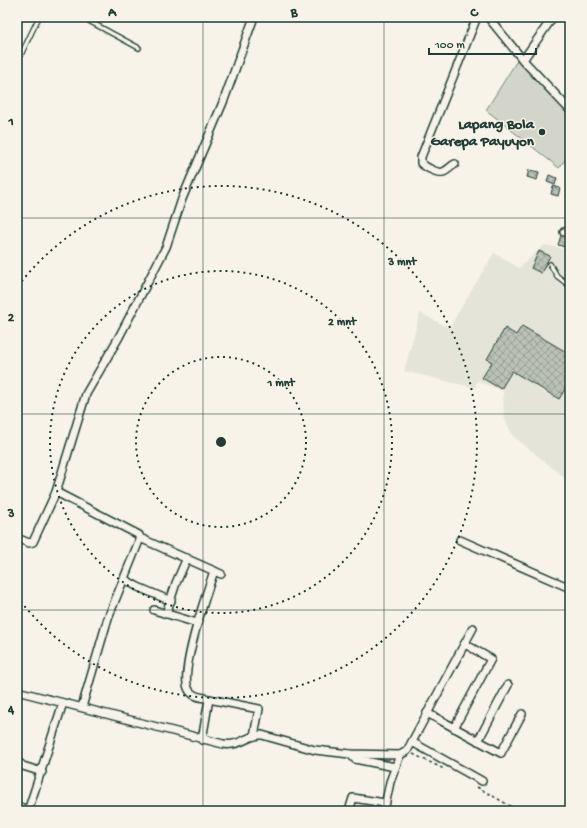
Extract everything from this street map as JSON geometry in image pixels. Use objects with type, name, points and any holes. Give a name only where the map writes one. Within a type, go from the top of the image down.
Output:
[{"type":"street","points":[[17,538],[26,542],[33,542],[56,492],[86,394],[119,337],[166,247],[182,199],[224,100],[254,17]]},
{"type":"street","points":[[454,164],[443,172],[440,172],[424,166],[421,163],[421,157],[477,17]]},
{"type":"street","points":[[488,17],[523,60],[570,110]]},
{"type":"street","points":[[523,60],[553,17]]},
{"type":"street","points":[[56,492],[138,534],[140,538],[218,573],[197,623],[188,664],[187,684],[192,694],[259,709],[254,736]]},
{"type":"street","points":[[82,707],[108,618],[140,538]]},
{"type":"street","points":[[460,540],[570,588]]},
{"type":"street","points":[[166,614],[176,583],[187,558]]},
{"type":"street","points":[[124,579],[138,587],[171,601]]},
{"type":"street","points":[[154,610],[197,623]]},
{"type":"street","points":[[384,811],[395,767],[403,753],[412,742],[473,628]]},
{"type":"street","points":[[454,728],[491,659],[464,644]]},
{"type":"street","points":[[478,741],[508,686]]},
{"type":"street","points":[[17,691],[202,740],[236,745],[254,736],[262,735],[315,750],[350,754],[403,753]]},
{"type":"street","points":[[202,740],[209,699]]},
{"type":"street","points":[[17,806],[28,811],[42,772],[63,703]]},
{"type":"street","points":[[427,713],[501,753],[522,714]]},
{"type":"street","points":[[412,742],[479,784]]},
{"type":"street","points":[[350,754],[355,758],[395,767]]},
{"type":"street","points":[[17,761],[23,766],[42,772]]},
{"type":"street","points":[[348,811],[353,798],[385,803]]},
{"type":"lane","points":[[17,63],[40,17]]},
{"type":"lane","points":[[85,17],[89,21],[139,48]]},
{"type":"lane","points":[[550,264],[561,281],[570,286]]},
{"type":"path","points":[[403,753],[449,772]]},
{"type":"path","points":[[479,784],[519,811]]},
{"type":"shaded area","name":"Lapang Bola Garepa Payuyon","points":[[518,59],[570,112],[570,153],[559,168],[486,110]]},
{"type":"shaded area","points":[[544,245],[570,250],[570,482],[513,436],[504,417],[503,391],[477,381],[475,388],[404,371],[420,313],[449,328],[494,253],[519,268]]},
{"type":"building","points":[[529,170],[539,172],[537,180],[527,177]]},
{"type":"building","points":[[549,175],[557,178],[555,185],[547,182]]},
{"type":"building","points":[[553,186],[560,188],[558,196],[551,194]]},
{"type":"building","points":[[561,235],[568,237],[565,247],[558,245]]},
{"type":"building","points":[[539,251],[550,256],[541,273],[531,268]]},
{"type":"building","points":[[522,326],[568,353],[570,350],[570,381],[559,399],[512,371],[501,389],[482,378],[492,362],[487,359],[505,328],[516,335]]},
{"type":"place","name":"Lapang Bola Garepa Payuyon","points":[[542,132]]}]
